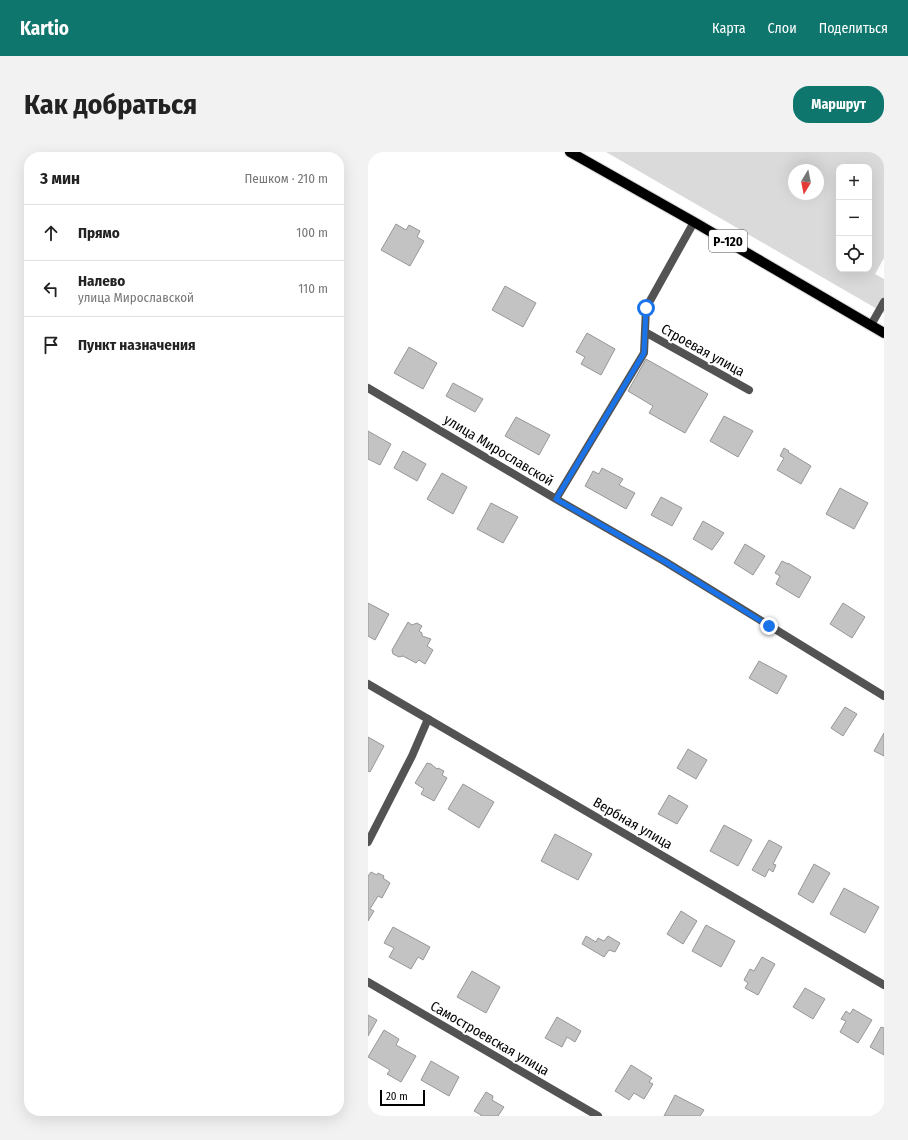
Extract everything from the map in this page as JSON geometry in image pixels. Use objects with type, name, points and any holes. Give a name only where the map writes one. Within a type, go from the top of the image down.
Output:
[{"type":"main road","name":"Р-120","points":[[570,152],[884,332]]},
{"type":"street","points":[[556,499],[644,353],[646,308],[694,222]]},
{"type":"street","points":[[871,325],[884,302]]},
{"type":"street","name":"Строевая улица","points":[[645,332],[749,390]]},
{"type":"street","name":"улица Мирославской","points":[[368,388],[664,561],[884,696]]},
{"type":"street","name":"Вербная улица","points":[[368,684],[884,985]]},
{"type":"street","points":[[368,842],[412,756],[428,719]]},
{"type":"street","name":"Самостроевская улица","points":[[368,982],[598,1116]]},
{"type":"shaded area","points":[[606,152],[884,152],[884,258],[875,274],[884,279],[884,313]]},
{"type":"building","points":[[396,224],[406,230],[409,225],[420,231],[417,237],[424,241],[410,266],[381,250]]},
{"type":"building","points":[[505,286],[536,303],[523,327],[492,310]]},
{"type":"building","points":[[587,333],[615,349],[601,375],[581,364],[585,357],[576,352]]},
{"type":"building","points":[[409,347],[437,363],[423,389],[394,373]]},
{"type":"building","points":[[646,359],[708,394],[685,433],[649,413],[653,406],[628,391]]},
{"type":"building","points":[[453,383],[483,399],[475,412],[446,396]]},
{"type":"building","points":[[724,416],[753,431],[738,457],[710,441]]},
{"type":"building","points":[[516,417],[550,435],[539,455],[505,436]]},
{"type":"building","points":[[368,431],[391,444],[380,465],[368,459]]},
{"type":"building","points":[[784,448],[811,466],[801,484],[777,470],[784,458],[780,456]]},
{"type":"building","points":[[403,451],[426,464],[417,481],[394,468]]},
{"type":"building","points":[[602,468],[623,479],[619,485],[635,493],[626,509],[585,486],[593,471],[599,474]]},
{"type":"building","points":[[442,473],[467,487],[453,514],[427,499]]},
{"type":"building","points":[[840,488],[868,503],[854,529],[826,514]]},
{"type":"building","points":[[661,497],[682,508],[672,526],[651,515]]},
{"type":"building","points":[[491,503],[518,517],[503,543],[477,529]]},
{"type":"building","points":[[703,521],[724,533],[712,550],[693,539]]},
{"type":"building","points":[[745,544],[765,556],[753,575],[734,563]]},
{"type":"building","points":[[782,561],[811,577],[799,598],[776,584],[780,576],[775,573]]},
{"type":"building","points":[[368,603],[389,614],[375,640],[368,636]]},
{"type":"building","points":[[843,603],[865,617],[852,638],[830,624]]},
{"type":"building","points":[[408,622],[412,625],[417,623],[422,626],[419,631],[422,633],[422,636],[431,639],[427,646],[433,650],[425,664],[419,660],[416,663],[403,656],[399,657],[393,654],[392,650]]},
{"type":"building","points":[[759,661],[787,676],[777,694],[749,678]]},
{"type":"building","points":[[845,707],[857,714],[843,736],[831,728]]},
{"type":"building","points":[[884,733],[884,756],[874,751]]},
{"type":"building","points":[[368,737],[384,746],[370,772],[368,771]]},
{"type":"building","points":[[688,749],[707,760],[696,779],[677,768]]},
{"type":"building","points":[[427,763],[444,771],[442,775],[447,778],[434,801],[421,794],[424,789],[415,783]]},
{"type":"building","points":[[463,784],[494,802],[479,828],[448,809]]},
{"type":"building","points":[[669,795],[688,806],[677,824],[658,814]]},
{"type":"building","points":[[724,825],[752,840],[738,866],[710,851]]},
{"type":"building","points":[[555,834],[592,854],[578,880],[541,861]]},
{"type":"building","points":[[769,840],[782,847],[773,864],[776,865],[773,872],[769,869],[765,877],[752,870]]},
{"type":"building","points":[[814,864],[830,873],[813,903],[798,894]]},
{"type":"building","points":[[371,872],[384,876],[383,878],[390,883],[382,898],[378,896],[370,909],[374,911],[368,921],[368,876]]},
{"type":"building","points":[[844,888],[879,907],[865,933],[830,914]]},
{"type":"building","points":[[681,911],[697,921],[683,944],[667,934]]},
{"type":"building","points":[[706,925],[735,941],[721,967],[692,951]]},
{"type":"building","points":[[393,927],[430,947],[423,960],[418,957],[411,969],[389,957],[394,948],[384,943]]},
{"type":"building","points":[[586,936],[596,942],[598,938],[604,941],[608,936],[620,943],[615,952],[609,950],[604,957],[582,944]]},
{"type":"building","points":[[762,957],[775,964],[758,995],[745,988],[748,983],[744,980],[750,969],[754,971]]},
{"type":"building","points":[[472,971],[500,987],[486,1013],[457,997]]},
{"type":"building","points":[[805,988],[825,999],[813,1019],[793,1007]]},
{"type":"building","points":[[853,1009],[872,1020],[858,1043],[840,1032],[846,1021],[841,1019],[846,1011],[850,1014]]},
{"type":"building","points":[[368,1015],[377,1020],[368,1036]]},
{"type":"building","points":[[557,1017],[581,1031],[575,1042],[567,1037],[562,1047],[545,1038]]},
{"type":"building","points":[[881,1027],[884,1028],[884,1055],[870,1047]]},
{"type":"building","points":[[384,1030],[399,1039],[396,1045],[416,1056],[401,1082],[387,1074],[390,1070],[368,1057]]},
{"type":"building","points":[[431,1061],[459,1077],[449,1096],[421,1080]]},
{"type":"building","points":[[631,1065],[652,1078],[649,1082],[653,1084],[644,1099],[634,1093],[629,1100],[615,1091]]},
{"type":"building","points":[[486,1092],[493,1096],[492,1100],[504,1107],[498,1116],[481,1116],[474,1111]]},
{"type":"building","points":[[675,1095],[704,1110],[700,1116],[664,1116]]},
{"type":"route","points":[[646,308],[644,353],[556,499],[664,561],[769,626]]}]
